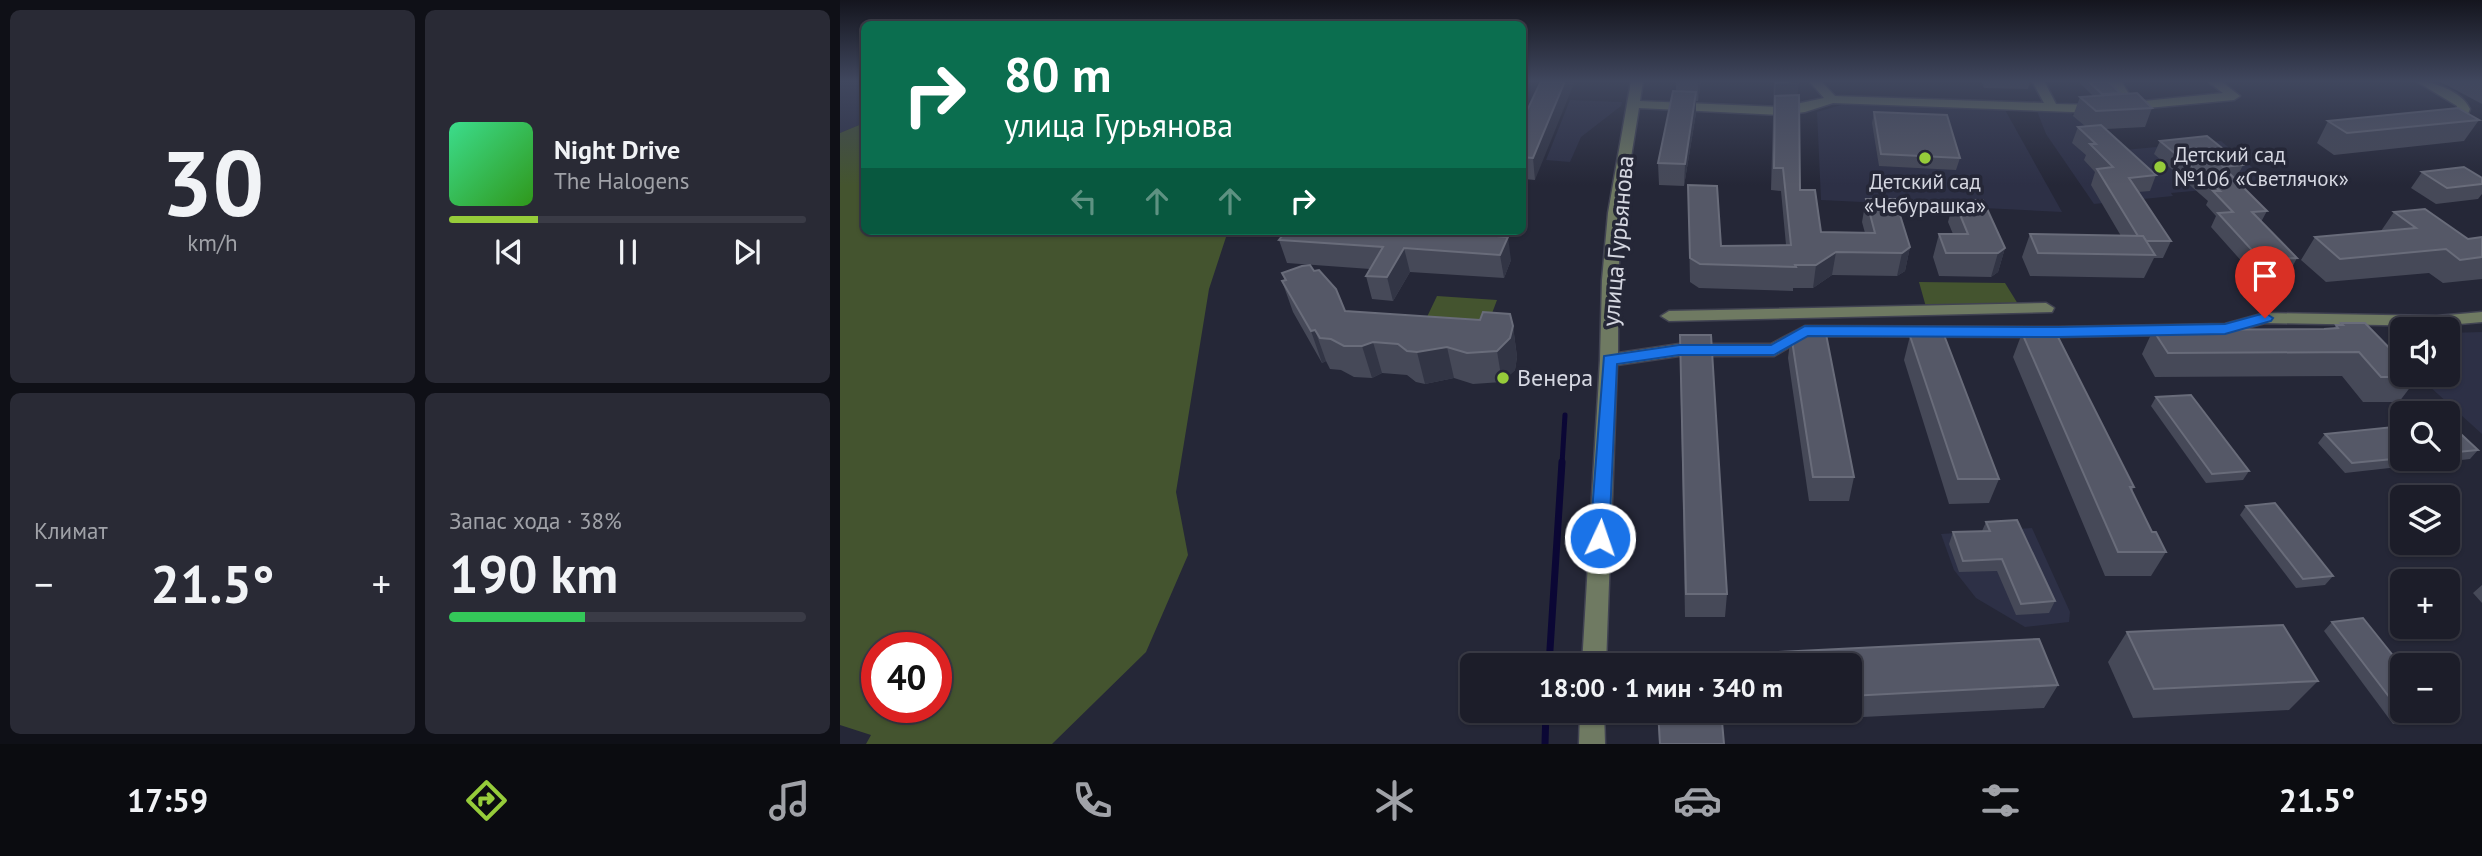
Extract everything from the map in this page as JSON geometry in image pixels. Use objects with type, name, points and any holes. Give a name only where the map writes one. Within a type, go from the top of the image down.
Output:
[{"type":"street","name":"улица Гурьянова","points":[[1595,653],[1609,360],[1609,291],[1615,213],[1630,116]]},
{"type":"street","points":[[2451,122],[2461,116]]},
{"type":"street","points":[[1669,316],[2046,308]]},
{"type":"street","name":"улица Гурьянова","points":[[1609,360],[1679,350],[1774,350],[1805,331],[2058,332],[2225,329],[2265,318],[2437,321],[2482,317]]},
{"type":"street","points":[[1592,723],[1592,744]]},
{"type":"shaded area","points":[[840,116],[861,116],[861,124],[840,133]]},
{"type":"shaded area","points":[[1564,116],[1608,116],[1581,137],[1570,162],[1546,160]]},
{"type":"shaded area","name":"Детский сад «Чебурашка»","points":[[1817,116],[2008,116],[2062,212],[1821,200]]},
{"type":"shaded area","name":"Детский сад №106 «Светлячок»","points":[[2039,116],[2092,116],[2124,150],[2221,141],[2272,184],[2171,193],[2173,196],[2094,204],[2046,134]]},
{"type":"shaded area","points":[[2482,332],[2482,434],[2460,414],[2460,401],[2446,401],[2430,387],[2460,387],[2460,333]]},
{"type":"shaded area","points":[[2032,528],[2070,612],[2069,622],[2025,627],[1976,598],[1954,570],[1941,534]]},
{"type":"green space","points":[[861,124],[861,235],[1227,235],[1209,289],[1176,492],[1188,555],[1146,652],[1052,744],[866,744],[871,735],[840,725],[840,133]]},
{"type":"green space","points":[[1919,282],[2005,283],[2018,304],[1926,307]]},
{"type":"green space","points":[[1437,296],[1497,300],[1488,324],[1426,319]]},
{"type":"building","points":[[1526,116],[1551,116],[1533,158],[1526,157]]},
{"type":"building","points":[[1668,116],[1692,116],[1685,164],[1658,163]]},
{"type":"building","points":[[1775,116],[1799,116],[1800,190],[1815,190],[1821,232],[1875,233],[1866,199],[1895,199],[1910,247],[1902,253],[1836,252],[1816,265],[1795,265],[1796,267],[1700,264],[1690,258],[1688,185],[1717,186],[1721,246],[1791,245],[1783,168],[1774,168]]},
{"type":"building","points":[[1875,116],[1947,116],[1960,158],[1881,154]]},
{"type":"building","points":[[2381,116],[2472,116],[2479,120],[2347,133],[2328,121]]},
{"type":"building","points":[[2101,125],[2156,175],[2129,178],[2171,241],[2146,241],[2143,236],[2138,236],[2097,169],[2113,167],[2090,144],[2096,144],[2078,127]]},
{"type":"building","points":[[2207,136],[2243,165],[2223,167],[2267,211],[2252,212],[2297,258],[2261,260],[2218,213],[2233,212],[2213,191],[2220,191],[2160,141]]},
{"type":"building","points":[[2464,167],[2482,178],[2482,184],[2447,188],[2422,172]]},
{"type":"building","points":[[1954,200],[1983,200],[2005,248],[1998,253],[1946,253],[1939,234],[1968,234]]},
{"type":"building","points":[[2425,209],[2468,239],[2482,237],[2482,257],[2460,260],[2446,249],[2340,259],[2315,237],[2416,228],[2394,212]]},
{"type":"building","points":[[2030,234],[2143,236],[2155,255],[2038,253]]},
{"type":"building","points":[[1283,235],[1508,237],[1500,255],[1404,248],[1387,277],[1366,276],[1383,247],[1279,240]]},
{"type":"building","points":[[1310,265],[1314,271],[1319,270],[1336,289],[1345,311],[1480,320],[1483,312],[1510,314],[1513,326],[1510,338],[1497,351],[1467,353],[1447,347],[1407,351],[1398,344],[1373,342],[1362,346],[1344,346],[1331,339],[1320,338],[1315,330],[1311,331],[1282,281],[1286,280],[1282,273]]},
{"type":"building","points":[[2341,323],[2365,323],[2390,349],[2390,377],[2381,377],[2359,352],[2168,353],[2153,330],[2324,329],[2343,325]]},
{"type":"building","points":[[2022,333],[2056,333],[2134,487],[2130,487],[2152,532],[2156,532],[2166,552],[2118,552]]},
{"type":"building","points":[[1791,334],[1826,334],[1854,477],[1813,477]]},
{"type":"building","points":[[1680,335],[1711,335],[1727,594],[1686,594]]},
{"type":"building","points":[[1944,335],[1999,479],[1958,479],[1910,336]]},
{"type":"building","points":[[2191,395],[2249,471],[2212,474],[2156,397]]},
{"type":"building","points":[[2390,427],[2390,459],[2352,463],[2325,434]]},
{"type":"building","points":[[2460,433],[2478,450],[2460,452]]},
{"type":"building","points":[[2275,503],[2333,576],[2303,579],[2246,506]]},
{"type":"building","points":[[2017,520],[2055,601],[2021,604],[2002,559],[1963,561],[1953,532],[1990,531],[1986,522]]},
{"type":"building","points":[[2363,618],[2391,653],[2390,698],[2332,622]]},
{"type":"building","points":[[2283,625],[2318,681],[2154,689],[2127,632]]},
{"type":"building","points":[[2039,639],[2058,685],[1862,695],[1862,653],[1779,652]]},
{"type":"building","points":[[1659,723],[1722,723],[1724,744],[1660,744]]},
{"type":"waterway","points":[[1562,464],[1565,415]]},
{"type":"waterway","points":[[1550,653],[1562,462]]},
{"type":"waterway","points":[[1545,744],[1546,723]]},
{"type":"place","name":"Детский сад «Чебурашка»","points":[[1925,158]]},
{"type":"place","name":"Детский сад №106 «Светлячок»","points":[[2160,167]]},
{"type":"place","name":"Венера","points":[[1503,378]]},
{"type":"route","points":[[1600,538],[1609,360],[1679,350],[1774,350],[1805,331],[2058,332],[2225,329],[2265,318]]}]
